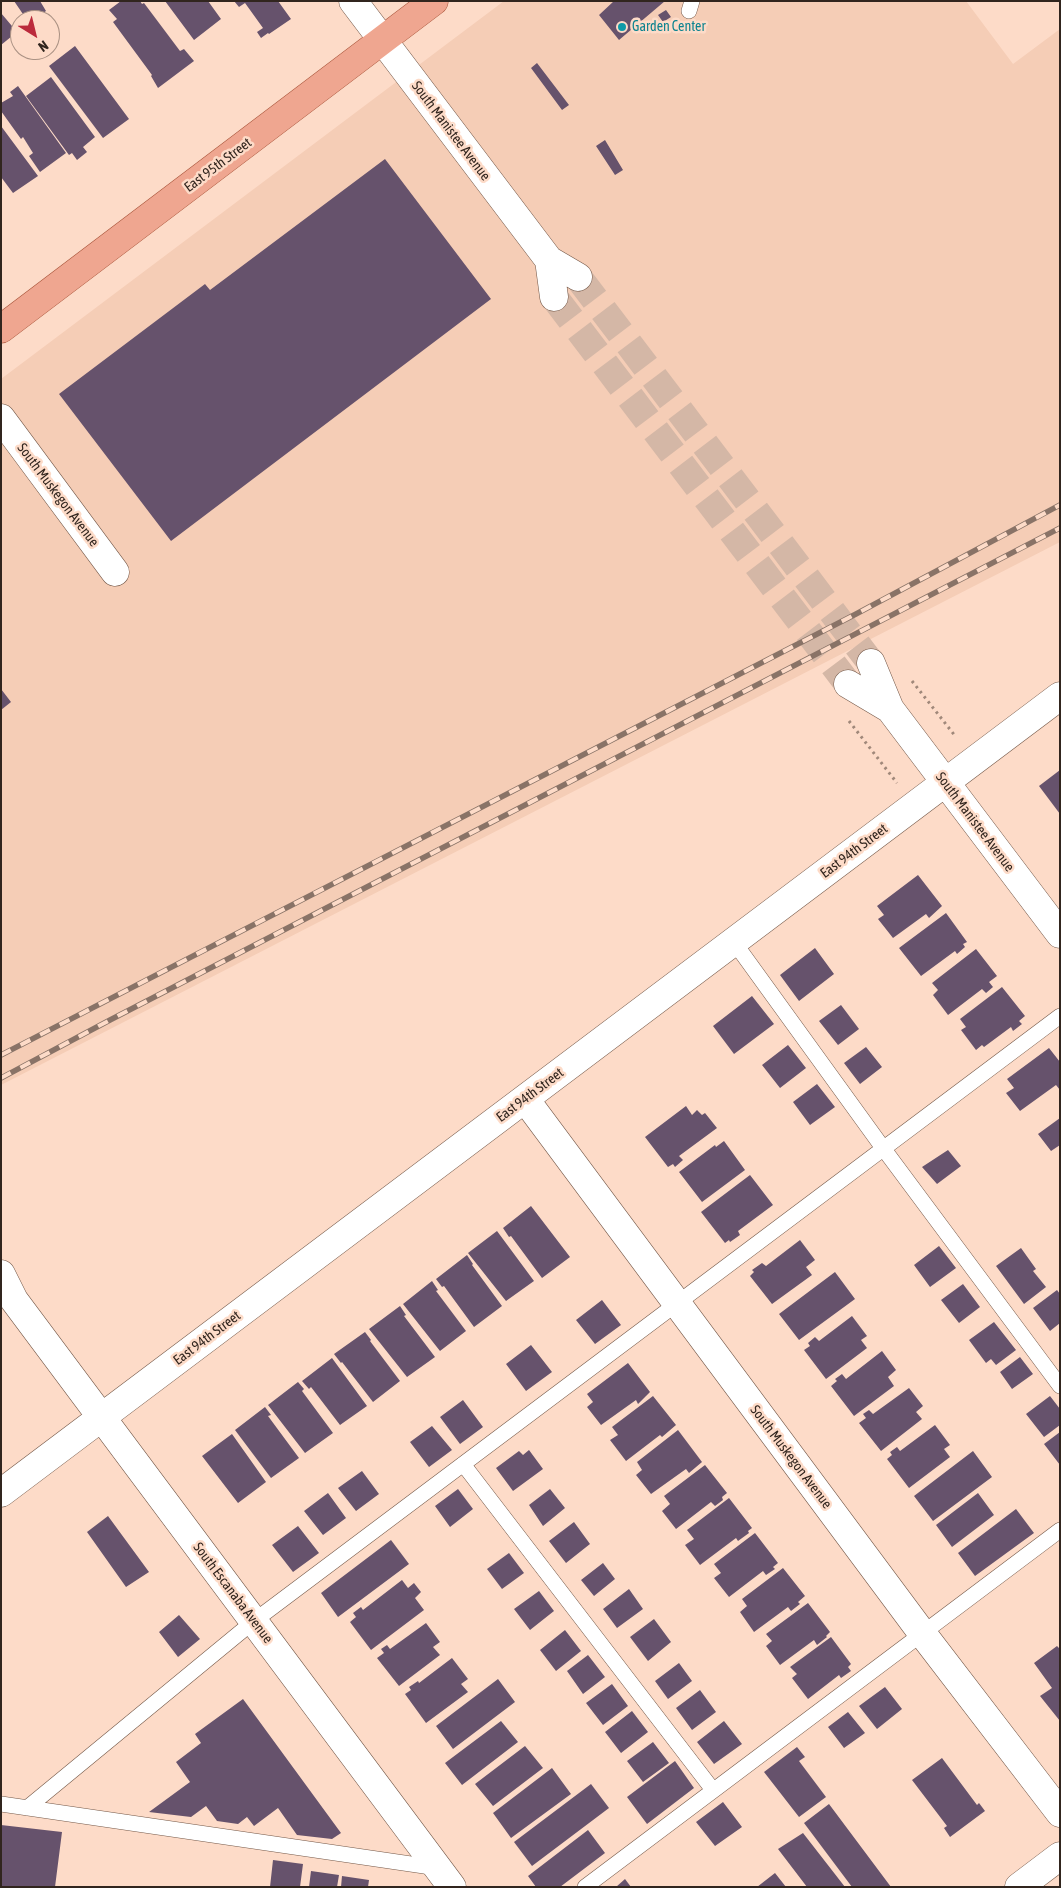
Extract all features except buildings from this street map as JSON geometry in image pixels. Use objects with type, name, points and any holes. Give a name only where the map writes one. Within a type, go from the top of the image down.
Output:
[{"type":"main road","name":"East 95th Street","points":[[1,329],[434,1]]},
{"type":"street","name":"South Manistee Avenue","points":[[352,1],[549,260],[578,277]]},
{"type":"street","name":"South Manistee Avenue","points":[[549,260],[554,298]]},
{"type":"street","name":"South Muskegon Avenue","points":[[1,418],[115,572]]},
{"type":"street","name":"South Manistee Avenue","points":[[872,663],[890,709],[1060,934]]},
{"type":"street","name":"South Manistee Avenue","points":[[848,684],[890,709]]},
{"type":"street","name":"East 94th Street","points":[[1,1493],[1060,696]]},
{"type":"street","name":"South Muskegon Avenue","points":[[525,1099],[922,1633],[1060,1813]]},
{"type":"street","name":"South Escanaba Avenue","points":[[1,1274],[8,1295],[102,1417],[445,1878]]},
{"type":"street","points":[[1019,1887],[1060,1856]]},
{"type":"lane","points":[[734,942],[883,1148],[1060,1386]]},
{"type":"lane","points":[[28,1808],[254,1621],[1060,1016]]},
{"type":"lane","points":[[463,1464],[713,1790]]},
{"type":"lane","points":[[585,1887],[1060,1530]]},
{"type":"lane","points":[[1,1804],[445,1878]]},
{"type":"path","points":[[908,676],[961,743]]},
{"type":"path","points":[[848,720],[903,790]]},
{"type":"shaded area","points":[[504,1],[966,1],[1013,64],[1060,29],[1060,542],[1,1085],[1,379]]},
{"type":"tunnel","points":[[578,277],[871,663]]},
{"type":"tunnel","points":[[554,297],[848,684]]},
{"type":"railway","points":[[1,1055],[856,614],[1060,505]]},
{"type":"railway","points":[[1,1078],[1060,528]]},
{"type":"place","name":"Garden Center","points":[[622,27]]}]
